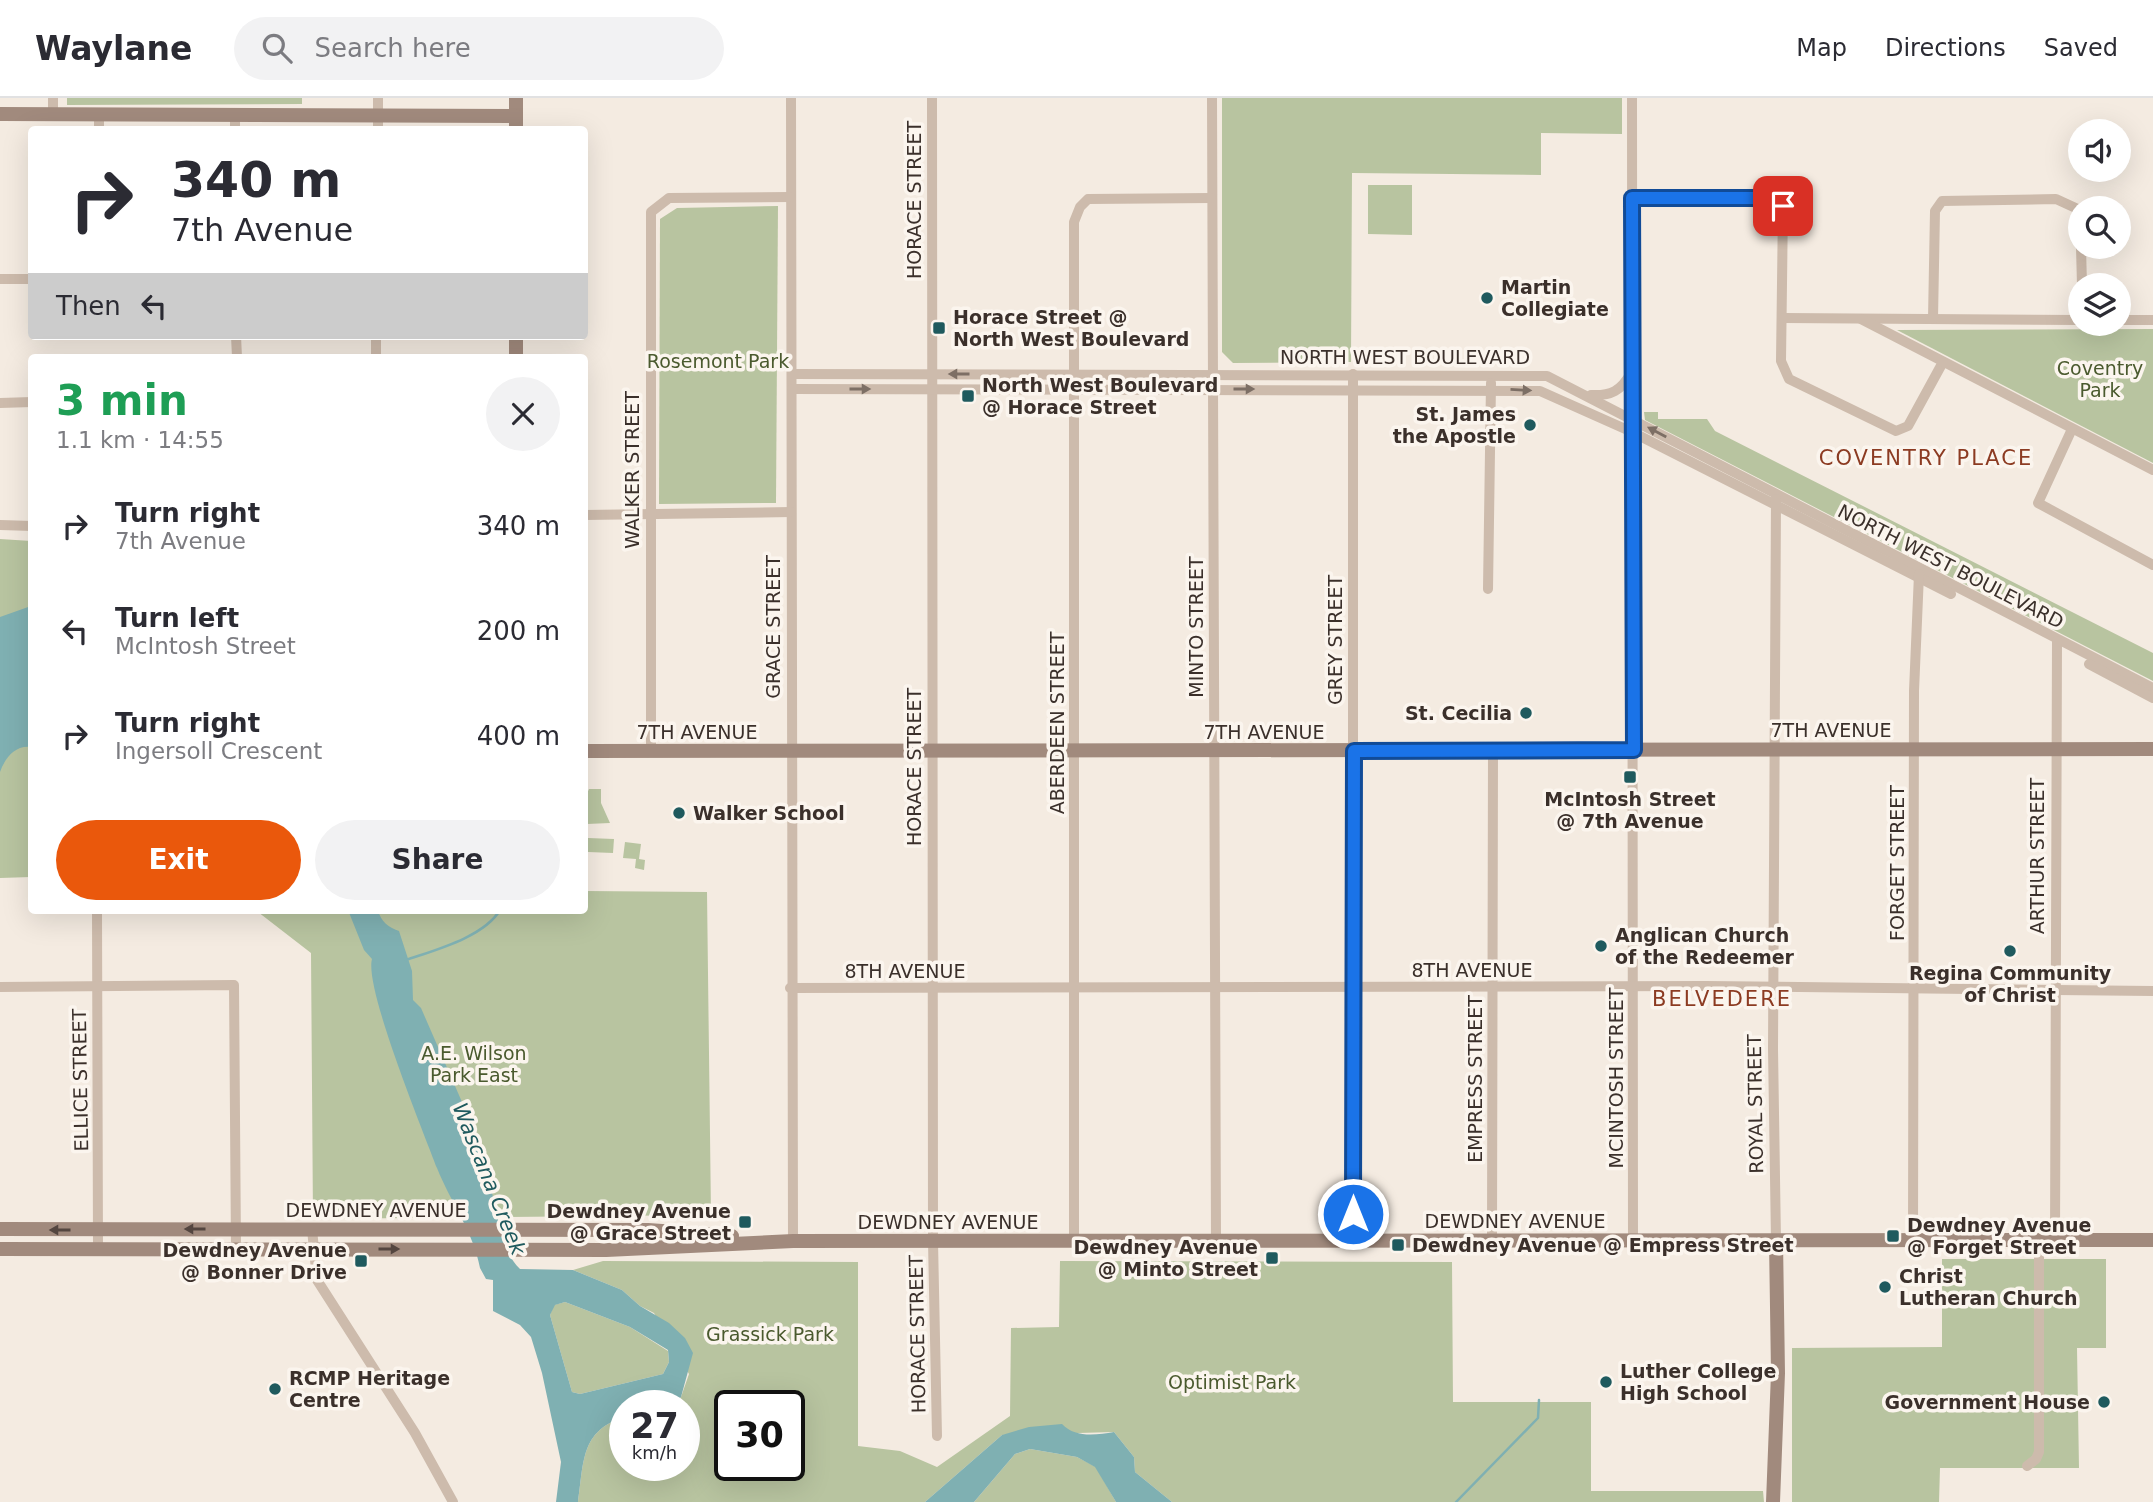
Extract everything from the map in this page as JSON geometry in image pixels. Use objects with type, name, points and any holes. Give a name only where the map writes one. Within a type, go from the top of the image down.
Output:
[{"type":"main road","points":[[0,114],[99,114],[235,122],[516,123],[516,98]]},
{"type":"main road","name":"7TH AVENUE","points":[[588,751],[2153,749]]},
{"type":"main road","name":"DEWDNEY AVENUE","points":[[0,1229],[648,1230],[793,1241]]},
{"type":"main road","name":"DEWDNEY AVENUE","points":[[0,1249],[606,1250],[793,1241],[2153,1240]]},
{"type":"main road","name":"ROYAL STREET","points":[[1773,1502],[1778,1373],[1776,1241]]},
{"type":"street","points":[[52,98],[52,114]]},
{"type":"street","points":[[378,98],[378,122]]},
{"type":"street","name":"GRACE STREET","points":[[791,98],[790,988],[793,1241]]},
{"type":"street","name":"HORACE STREET","points":[[932,98],[932,989],[937,1436]]},
{"type":"street","name":"MINTO STREET","points":[[1212,98],[1216,1241]]},
{"type":"street","name":"MCINTOSH STREET","points":[[1632,98],[1633,1240]]},
{"type":"street","points":[[99,114],[99,126]]},
{"type":"street","name":"WALKER STREET","points":[[651,751],[651,212],[669,198],[790,197]]},
{"type":"street","name":"ABERDEEN STREET","points":[[1074,1241],[1074,222],[1080,206],[1088,199],[1211,198]]},
{"type":"street","points":[[1632,198],[1764,198],[1783,206],[1784,318],[1781,361],[1789,379],[1896,431],[1909,426],[1943,362]]},
{"type":"street","points":[[1933,320],[1935,211],[1942,201],[2056,199],[2068,204]]},
{"type":"street","points":[[0,279],[28,279]]},
{"type":"street","points":[[1784,318],[2068,320]]},
{"type":"street","points":[[1861,318],[2153,470]]},
{"type":"street","points":[[2131,320],[2153,320]]},
{"type":"street","points":[[1587,395],[1607,396],[1623,388],[1633,369]]},
{"type":"street","name":"NORTH WEST BOULEVARD","points":[[792,374],[1546,376],[1587,395],[1776,500],[1919,574],[2057,644],[2153,688]]},
{"type":"street","name":"GREY STREET","points":[[1353,374],[1353,1241]]},
{"type":"street","points":[[1488,589],[1491,374]]},
{"type":"street","name":"NORTH WEST BOULEVARD","points":[[792,389],[1540,391],[1776,500]]},
{"type":"street","points":[[0,403],[28,402]]},
{"type":"street","points":[[2072,429],[2038,503],[2153,565]]},
{"type":"street","name":"ROYAL STREET","points":[[1776,500],[1776,1241]]},
{"type":"street","points":[[588,515],[791,512]]},
{"type":"street","points":[[0,525],[28,526]]},
{"type":"street","name":"FORGET STREET","points":[[1913,1240],[1915,749],[1919,574]]},
{"type":"street","name":"NORTH WEST BOULEVARD","points":[[2057,644],[2153,698]]},
{"type":"street","name":"ARTHUR STREET","points":[[2054,1240],[2057,644]]},
{"type":"street","name":"EMPRESS STREET","points":[[1493,750],[1493,1241]]},
{"type":"street","name":"ELLICE STREET","points":[[97,914],[98,1249]]},
{"type":"street","points":[[0,987],[234,985],[236,1250]]},
{"type":"street","name":"8TH AVENUE","points":[[790,988],[1774,987],[2153,991]]},
{"type":"street","points":[[312,1229],[317,1280],[388,1388],[453,1502]]},
{"type":"street","points":[[2027,1466],[2036,1459],[2039,1452],[2039,1240]]},
{"type":"green space","points":[[67,98],[302,98],[302,104],[67,105]]},
{"type":"green space","points":[[1222,98],[1622,98],[1622,134],[1541,133],[1541,175],[1352,173],[1351,362],[1233,363],[1222,352]]},
{"type":"green space","points":[[1368,185],[1412,185],[1412,235],[1368,234]]},
{"type":"green space","name":"Rosemont Park","points":[[778,206],[776,503],[659,504],[660,219],[677,208]]},
{"type":"green space","name":"Coventry Park","points":[[2068,329],[2068,336],[2131,336],[2131,329],[2153,329],[2153,463],[1897,330]]},
{"type":"green space","points":[[1644,412],[1658,412],[1658,419],[1707,419],[1715,431],[2153,653],[2153,681],[1645,420]]},
{"type":"green space","points":[[0,539],[28,541],[28,877],[0,878]]},
{"type":"green space","points":[[601,789],[601,803],[610,823],[588,824],[588,791]]},
{"type":"green space","points":[[588,838],[614,839],[613,853],[588,852]]},
{"type":"green space","points":[[625,842],[641,844],[639,859],[645,860],[644,870],[635,868],[636,859],[623,858]]},
{"type":"green space","name":"A.E. Wilson Park East","points":[[588,891],[707,892],[711,1215],[313,1219],[311,953],[261,914],[588,914]]},
{"type":"green space","points":[[1942,1259],[2106,1259],[2106,1348],[2077,1348],[2079,1468],[1940,1468],[1939,1502],[1792,1502],[1792,1348],[1942,1347]]},
{"type":"green space","name":"Optimist Park","points":[[603,1261],[858,1262],[858,1446],[900,1451],[937,1467],[1010,1416],[1011,1328],[1059,1327],[1060,1261],[1452,1262],[1453,1402],[1591,1402],[1591,1491],[1763,1491],[1764,1502],[1172,1502],[1135,1472],[1134,1457],[1114,1432],[1002,1435],[925,1502],[578,1502],[587,1450],[592,1439],[609,1424],[609,1481],[700,1481],[700,1390],[683,1390],[689,1374],[654,1313],[640,1306],[622,1290],[573,1270]]},
{"type":"green space","points":[[565,1302],[630,1327],[668,1351],[669,1362],[663,1374],[580,1394],[572,1392],[550,1315],[554,1305]]},
{"type":"green space","points":[[1030,1449],[1077,1457],[1096,1467],[1116,1502],[974,1502],[1015,1454]]},
{"type":"water","points":[[28,607],[28,747],[15,750],[0,772],[0,617]]},
{"type":"water","points":[[350,914],[380,914],[386,923],[399,931],[412,971],[413,1000],[421,1008],[462,1102],[472,1111],[474,1134],[503,1240],[507,1251],[520,1269],[573,1270],[622,1290],[640,1306],[669,1323],[685,1338],[693,1353],[683,1390],[609,1390],[609,1424],[592,1439],[587,1450],[578,1502],[556,1502],[561,1462],[542,1373],[531,1337],[520,1325],[493,1311],[493,1280],[486,1279],[480,1268],[467,1230],[437,1168],[386,1029],[372,975],[372,959],[364,950]],"holes":[[[565,1302],[630,1327],[668,1350],[669,1362],[663,1374],[580,1394],[572,1392],[550,1315],[555,1305]]]},
{"type":"water","points":[[1062,1424],[1079,1433],[1114,1432],[1134,1457],[1135,1472],[1172,1502],[1116,1502],[1095,1467],[1077,1457],[1030,1449],[1015,1454],[974,1502],[925,1502],[1002,1435],[1029,1427]]},
{"type":"waterway","points":[[406,960],[471,935],[483,928],[497,914]]},
{"type":"waterway","points":[[1456,1502],[1538,1418],[1539,1400]]},
{"type":"place","name":"Martin Collegiate","points":[[1487,298]]},
{"type":"place","name":"Horace Street @ North West Boulevard","points":[[939,328]]},
{"type":"place","name":"North West Boulevard @ Horace Street","points":[[968,396]]},
{"type":"place","name":"St. James the Apostle","points":[[1530,425]]},
{"type":"place","name":"St. Cecilia","points":[[1526,713]]},
{"type":"place","name":"McIntosh Street @ 7th Avenue","points":[[1630,777]]},
{"type":"place","name":"Walker School","points":[[679,813]]},
{"type":"place","name":"Anglican Church of the Redeemer","points":[[1601,946]]},
{"type":"place","name":"Regina Community of Christ","points":[[2010,951]]},
{"type":"place","name":"Dewdney Avenue @ Grace Street","points":[[745,1222]]},
{"type":"place","name":"Dewdney Avenue @ Forget Street","points":[[1893,1236]]},
{"type":"place","name":"Dewdney Avenue @ Empress Street","points":[[1398,1245]]},
{"type":"place","name":"Dewdney Avenue @ Minto Street","points":[[1272,1258]]},
{"type":"place","name":"Dewdney Avenue @ Bonner Drive","points":[[361,1261]]},
{"type":"place","name":"Christ Lutheran Church","points":[[1885,1287]]},
{"type":"place","name":"Luther College High School","points":[[1606,1382]]},
{"type":"place","name":"RCMP Heritage Centre","points":[[275,1389]]},
{"type":"place","name":"Government House","points":[[2104,1402]]},
{"type":"district","name":"COVENTRY PLACE","points":[[1926,458]]},
{"type":"district","name":"BELVEDERE","points":[[1722,999]]},
{"type":"route","points":[[1353,1214],[1354,751],[1634,750],[1632,198],[1764,198],[1783,206]]},
{"type":"water label","name":"Wascana Creek","points":[[489,1179]]},
{"type":"park label","name":"Grassick Park","points":[[770,1334]]}]
